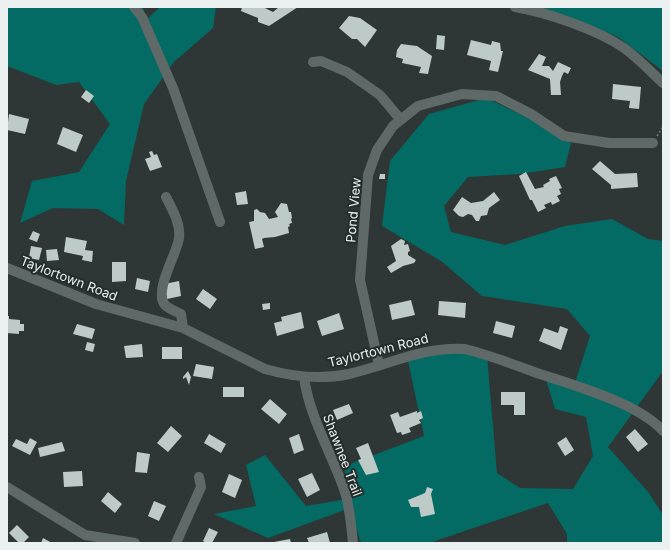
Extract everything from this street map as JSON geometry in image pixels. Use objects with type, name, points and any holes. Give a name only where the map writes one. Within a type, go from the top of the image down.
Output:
[{"type":"street","points":[[134,7],[142,17],[173,88],[220,222]]},
{"type":"street","points":[[515,7],[566,21],[606,38],[623,48],[663,83]]},
{"type":"street","points":[[313,62],[321,61],[348,72],[380,95],[401,120]]},
{"type":"street","name":"Pond View","points":[[379,365],[360,280],[368,175],[377,150],[393,126],[418,106],[462,94],[496,96],[531,114],[564,136],[609,143],[654,143]]},
{"type":"street","points":[[166,197],[180,230],[180,235],[165,276],[162,300],[166,306],[181,314],[183,328]]},
{"type":"street","name":"Taylortown Road","points":[[7,268],[96,304],[183,328],[265,369],[304,377],[336,376],[425,351],[445,348],[465,349],[558,380],[629,408],[645,416],[663,431]]},
{"type":"street","name":"Shawnee Trail","points":[[304,377],[305,390],[311,407],[348,501],[353,543]]},
{"type":"street","points":[[176,543],[201,486],[199,476]]},
{"type":"street","points":[[7,487],[86,535],[135,543]]},
{"type":"path","points":[[654,143],[663,126]]},
{"type":"shaded area","points":[[7,7],[143,7],[146,20],[160,7],[216,7],[213,28],[174,62],[144,104],[126,181],[124,225],[98,209],[53,208],[20,223],[32,181],[79,172],[110,124],[79,82],[56,85],[7,66]]},
{"type":"shaded area","points":[[519,7],[663,7],[663,71],[618,37],[560,14]]},
{"type":"shaded area","points":[[486,98],[533,120],[571,143],[565,167],[520,174],[468,177],[444,206],[451,232],[505,245],[565,226],[612,219],[648,239],[663,241],[663,371],[608,447],[649,493],[663,515],[663,543],[567,543],[567,534],[548,503],[429,543],[361,543],[350,508],[268,538],[214,514],[256,506],[246,465],[265,455],[306,506],[347,499],[345,466],[424,436],[408,361],[447,349],[487,356],[497,473],[520,488],[573,489],[593,456],[586,417],[555,409],[545,376],[574,386],[590,336],[567,309],[482,296],[441,261],[382,226],[390,161],[429,114]]},
{"type":"building","points":[[242,7],[263,7],[273,12],[279,7],[298,7],[269,26],[258,22],[258,18],[241,11]]},
{"type":"building","points":[[349,16],[360,18],[377,30],[365,47],[357,39],[352,39],[339,28]]},
{"type":"building","points":[[437,35],[445,36],[444,50],[436,49]]},
{"type":"building","points":[[471,40],[491,45],[492,41],[500,43],[501,51],[503,51],[498,72],[489,70],[491,61],[467,55]]},
{"type":"building","points":[[401,44],[417,46],[432,56],[428,74],[419,73],[421,67],[402,63],[403,59],[396,57],[397,50]]},
{"type":"building","points":[[539,54],[546,57],[542,66],[549,66],[553,71],[558,62],[571,68],[568,74],[564,72],[562,76],[560,82],[561,95],[551,95],[550,79],[528,70]]},
{"type":"building","points":[[613,84],[641,87],[639,109],[629,108],[630,101],[612,99]]},
{"type":"building","points":[[86,90],[94,96],[89,103],[81,97]]},
{"type":"building","points":[[9,114],[29,119],[25,134],[7,130]]},
{"type":"building","points":[[63,127],[83,135],[76,152],[57,144]]},
{"type":"building","points":[[152,151],[154,155],[157,154],[162,167],[150,171],[145,159],[151,157],[149,152]]},
{"type":"building","points":[[600,161],[615,174],[637,173],[638,187],[611,189],[611,185],[592,169]]},
{"type":"building","points":[[526,172],[535,189],[544,187],[543,185],[550,181],[549,179],[556,176],[562,188],[559,189],[561,194],[557,196],[560,201],[552,205],[551,202],[544,205],[546,208],[538,212],[532,200],[530,200],[519,176]]},
{"type":"building","points":[[380,174],[385,174],[385,179],[379,179]]},
{"type":"building","points":[[246,191],[248,204],[237,205],[235,193]]},
{"type":"building","points":[[494,192],[500,200],[489,208],[487,215],[481,216],[479,221],[476,221],[472,215],[468,214],[463,217],[459,216],[453,210],[462,197],[471,203],[483,201]]},
{"type":"building","points":[[281,203],[287,204],[289,212],[291,212],[292,223],[289,224],[290,226],[288,227],[289,233],[264,238],[262,239],[264,247],[255,249],[249,222],[254,221],[254,210],[257,209],[260,212],[265,213],[269,219],[278,217],[275,212]]},
{"type":"building","points":[[33,231],[40,234],[37,242],[29,239]]},
{"type":"building","points":[[66,237],[87,241],[85,250],[93,251],[92,262],[82,260],[83,256],[64,252]]},
{"type":"building","points":[[401,239],[405,241],[404,245],[408,244],[410,251],[408,252],[408,255],[416,260],[414,263],[403,266],[391,273],[387,267],[396,261],[391,246]]},
{"type":"building","points":[[31,246],[42,248],[39,260],[29,258]]},
{"type":"building","points":[[57,249],[59,260],[47,261],[46,250]]},
{"type":"building","points":[[112,262],[126,262],[126,281],[112,282]]},
{"type":"building","points":[[137,278],[150,281],[148,292],[135,289]]},
{"type":"building","points":[[179,281],[181,296],[167,299],[164,284]]},
{"type":"building","points":[[203,289],[217,299],[210,309],[196,299]]},
{"type":"building","points":[[411,300],[415,315],[392,320],[389,305]]},
{"type":"building","points":[[439,301],[466,303],[465,318],[438,315]]},
{"type":"building","points":[[270,303],[270,309],[263,310],[262,304]]},
{"type":"building","points":[[301,312],[304,328],[277,336],[274,323],[282,321],[281,317]]},
{"type":"building","points":[[339,313],[344,329],[322,336],[317,321]]},
{"type":"building","points":[[7,316],[9,316],[9,319],[20,320],[20,324],[24,324],[24,331],[19,331],[19,334],[7,333]]},
{"type":"building","points":[[496,321],[515,326],[512,338],[493,333]]},
{"type":"building","points":[[77,324],[95,329],[92,339],[73,334]]},
{"type":"building","points":[[560,326],[568,329],[561,350],[539,341],[544,328],[558,333]]},
{"type":"building","points":[[87,342],[95,344],[93,352],[85,350]]},
{"type":"building","points":[[142,344],[143,357],[126,358],[124,346]]},
{"type":"building","points":[[162,347],[182,347],[182,359],[162,359]]},
{"type":"building","points":[[196,364],[214,367],[212,379],[193,376]]},
{"type":"building","points":[[188,371],[191,377],[189,385],[186,377],[183,379]]},
{"type":"building","points":[[223,387],[244,387],[244,397],[223,397]]},
{"type":"building","points":[[501,392],[525,392],[525,415],[514,415],[514,405],[501,405]]},
{"type":"building","points":[[270,399],[287,414],[279,424],[261,409]]},
{"type":"building","points":[[349,404],[353,413],[337,420],[333,410]]},
{"type":"building","points":[[417,411],[417,413],[421,411],[423,418],[419,420],[421,423],[409,428],[411,432],[402,435],[401,432],[397,433],[390,415],[398,412],[400,417]]},
{"type":"building","points":[[171,426],[182,436],[168,452],[157,443]]},
{"type":"building","points":[[635,429],[648,444],[638,452],[626,437]]},
{"type":"building","points":[[209,434],[226,444],[221,453],[204,443]]},
{"type":"building","points":[[299,434],[304,450],[294,454],[289,438]]},
{"type":"building","points":[[566,437],[574,450],[565,456],[557,443]]},
{"type":"building","points":[[30,438],[37,442],[30,455],[12,446],[16,439],[27,444]]},
{"type":"building","points":[[62,442],[65,451],[40,457],[38,448]]},
{"type":"building","points":[[368,443],[379,472],[366,475],[358,460],[361,459],[356,448]]},
{"type":"building","points":[[137,452],[150,454],[147,473],[135,472]]},
{"type":"building","points":[[82,471],[83,486],[64,487],[63,472]]},
{"type":"building","points":[[312,473],[320,490],[307,497],[298,479]]},
{"type":"building","points":[[229,474],[242,480],[235,498],[222,492]]},
{"type":"building","points":[[427,487],[433,489],[431,494],[435,514],[421,517],[419,507],[411,507],[408,500],[425,493]]},
{"type":"building","points":[[108,492],[122,504],[115,513],[101,501]]},
{"type":"building","points":[[154,501],[166,506],[159,521],[148,516]]},
{"type":"building","points":[[17,525],[29,537],[23,543],[19,543],[9,533]]},
{"type":"building","points":[[209,528],[218,532],[212,543],[206,543],[203,541]]},
{"type":"building","points":[[327,532],[330,543],[309,543],[307,538]]},
{"type":"building","points":[[43,538],[52,543],[41,543]]},
{"type":"building","points":[[290,539],[291,543],[274,542]]}]
